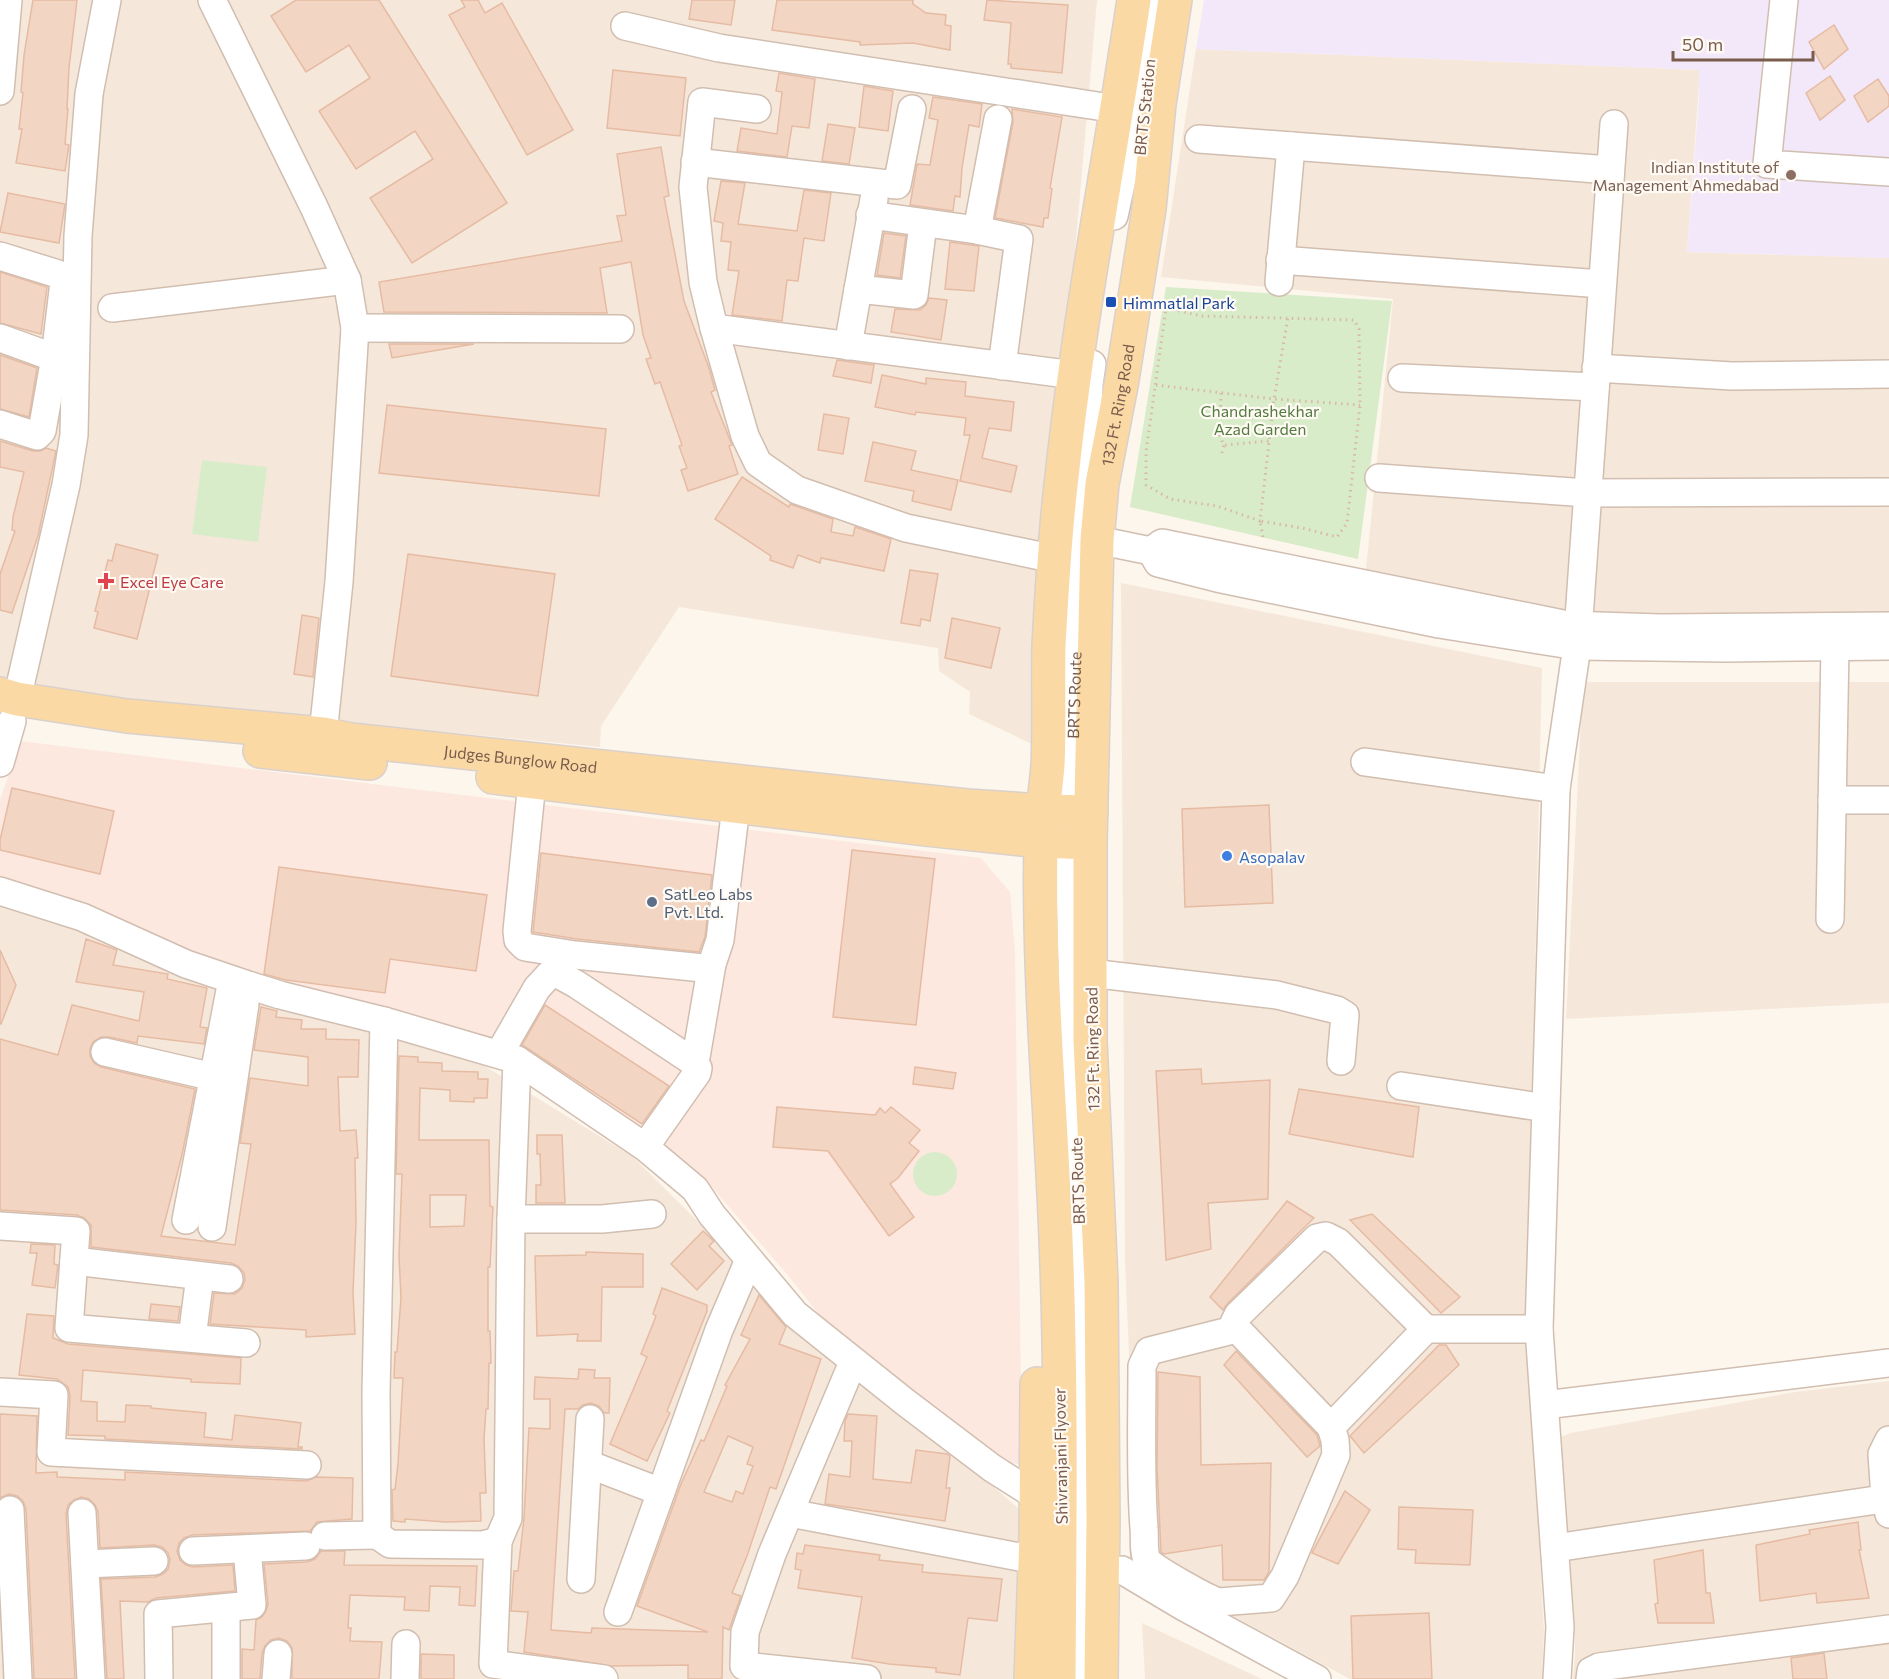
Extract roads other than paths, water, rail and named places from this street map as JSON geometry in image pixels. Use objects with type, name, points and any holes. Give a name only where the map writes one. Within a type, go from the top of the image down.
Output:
[{"type":"main road","name":"132 Ft. Ring Road","points":[[1101,1269],[1090,1040],[1090,973],[1067,827],[1048,766],[1049,646],[1061,478],[1074,375],[1134,0]]},
{"type":"main road","name":"132 Ft. Ring Road","points":[[1056,1233],[1044,1041],[1102,484],[1122,380],[1149,209],[1159,104],[1175,0]]},
{"type":"main road","name":"Judges Bunglow Road","points":[[7,708],[127,716],[323,734],[351,740],[966,806],[1067,827]]},
{"type":"main road","name":"Judges Bunglow Road","points":[[7,708],[532,782],[736,806],[1067,827]]},
{"type":"main road","name":"Shivranjani Flyover","points":[[1056,1233],[1061,1516],[1059,1679]]},
{"type":"main road","points":[[1031,1679],[1036,1496],[1036,1256],[1056,1233]]},
{"type":"main road","points":[[1101,1269],[1114,1288],[1122,1570],[1122,1679]]},
{"type":"main road","points":[[1101,1269],[1103,1521],[1101,1679]]},
{"type":"street","points":[[0,91],[8,0]]},
{"type":"street","points":[[0,424],[37,436],[42,430],[65,361],[89,94],[107,0]]},
{"type":"street","points":[[212,0],[314,207],[347,280],[355,328],[339,582],[323,734]]},
{"type":"street","name":"BRTS Station","points":[[1083,504],[1090,373],[1115,210],[1150,50],[1158,0]]},
{"type":"street","points":[[1784,0],[1767,164],[1889,171]]},
{"type":"street","points":[[625,26],[718,48],[1117,109]]},
{"type":"street","points":[[757,109],[702,102],[693,187],[703,282],[745,436],[758,463],[797,490],[906,528],[1055,559]]},
{"type":"street","points":[[695,162],[897,185],[912,109]]},
{"type":"street","points":[[977,230],[999,118]]},
{"type":"street","points":[[1557,1679],[1560,1627],[1539,1329],[1556,789],[1577,635],[1614,124]]},
{"type":"street","points":[[1199,139],[1610,170]]},
{"type":"street","points":[[1291,146],[1280,271],[1602,284]]},
{"type":"street","points":[[848,346],[877,183]]},
{"type":"street","points":[[870,215],[977,230],[1018,239],[1002,366]]},
{"type":"street","points":[[858,289],[914,295],[924,224]]},
{"type":"street","points":[[0,256],[58,274],[64,282],[65,361],[74,435],[66,485],[7,708],[0,763]]},
{"type":"street","points":[[112,308],[347,280]]},
{"type":"street","points":[[355,328],[620,328]]},
{"type":"street","points":[[714,328],[1074,375]]},
{"type":"street","points":[[0,338],[65,361]]},
{"type":"street","points":[[1402,378],[1889,374]]},
{"type":"street","points":[[1379,478],[1587,493],[1889,492]]},
{"type":"street","name":"BRTS Route","points":[[1080,1679],[1081,1334],[1067,827],[1083,504]]},
{"type":"street","points":[[1097,540],[1152,551],[1158,562],[1217,578],[1439,624],[1727,648],[1889,646]]},
{"type":"street","points":[[1577,635],[1660,628],[1889,626]]},
{"type":"street","points":[[1830,919],[1835,647]]},
{"type":"street","points":[[1365,762],[1556,789]]},
{"type":"street","points":[[532,782],[518,940],[525,947],[557,963],[698,1068],[697,1073],[645,1147]]},
{"type":"street","points":[[1832,800],[1889,800]]},
{"type":"street","points":[[695,1064],[712,964],[720,940],[736,806]]},
{"type":"street","points":[[0,891],[82,917],[186,964],[240,982],[508,1057],[645,1147],[695,1189],[712,1215],[795,1314],[853,1362],[992,1468],[1036,1496]]},
{"type":"street","points":[[557,963],[703,968],[712,964]]},
{"type":"street","points":[[557,963],[537,988],[508,1057],[511,1219],[508,1518],[498,1541],[493,1665],[572,1677],[604,1679]]},
{"type":"street","points":[[1090,973],[1277,995],[1337,1010],[1345,1015],[1341,1061]]},
{"type":"street","points":[[186,1220],[214,1077],[240,982]]},
{"type":"street","points":[[212,1227],[240,982]]},
{"type":"street","points":[[377,1535],[376,1393],[384,1021]]},
{"type":"street","points":[[105,1052],[214,1077]]},
{"type":"street","points":[[1401,1086],[1546,1108]]},
{"type":"street","points":[[511,1219],[602,1220],[652,1214]]},
{"type":"street","points":[[0,1226],[76,1231],[69,1328],[246,1342]]},
{"type":"street","points":[[1237,1329],[1149,1352],[1142,1366],[1142,1499],[1146,1556],[1152,1567],[1219,1602],[1271,1598],[1285,1576],[1336,1455],[1331,1427],[1237,1329],[1234,1323],[1238,1315],[1317,1238],[1326,1236],[1338,1242],[1426,1329],[1539,1329]]},
{"type":"street","points":[[618,1612],[719,1330],[749,1260]]},
{"type":"street","points":[[74,1261],[229,1279]]},
{"type":"street","points":[[192,1338],[200,1276]]},
{"type":"street","points":[[1331,1427],[1426,1329]]},
{"type":"street","points":[[853,1362],[772,1554],[745,1632],[744,1673],[867,1679]]},
{"type":"street","points":[[1545,1405],[1889,1363]]},
{"type":"street","points":[[0,1392],[54,1395],[51,1452],[307,1465]]},
{"type":"street","points":[[581,1579],[590,1419]]},
{"type":"street","points":[[1555,1548],[1888,1504],[1882,1454],[1889,1440]]},
{"type":"street","points":[[588,1464],[661,1492]]},
{"type":"street","points":[[10,1510],[18,1679]]},
{"type":"street","points":[[82,1513],[91,1679]]},
{"type":"street","points":[[789,1514],[1035,1560]]},
{"type":"street","points":[[193,1551],[247,1549],[377,1535],[390,1544],[482,1545],[498,1541]]},
{"type":"street","points":[[159,1679],[158,1614],[252,1605],[247,1549]]},
{"type":"street","points":[[85,1564],[154,1561]]},
{"type":"street","points":[[1122,1570],[1184,1607],[1317,1679]]},
{"type":"street","points":[[226,1608],[226,1679]]},
{"type":"street","points":[[1590,1679],[1591,1671],[1599,1666],[1889,1629]]},
{"type":"street","points":[[405,1679],[406,1644]]},
{"type":"place","name":"Indian Institute of Management Ahmedabad","points":[[1791,175]]},
{"type":"place","name":"Himmatlal Park","points":[[1111,302]]},
{"type":"place","name":"Excel Eye Care","points":[[106,581]]},
{"type":"place","name":"Asopalav","points":[[1227,856]]},
{"type":"place","name":"SatLeo Labs Pvt. Ltd.","points":[[652,902]]},
{"type":"park label","name":"Chandrashekhar Azad Garden","points":[[1260,419]]}]
